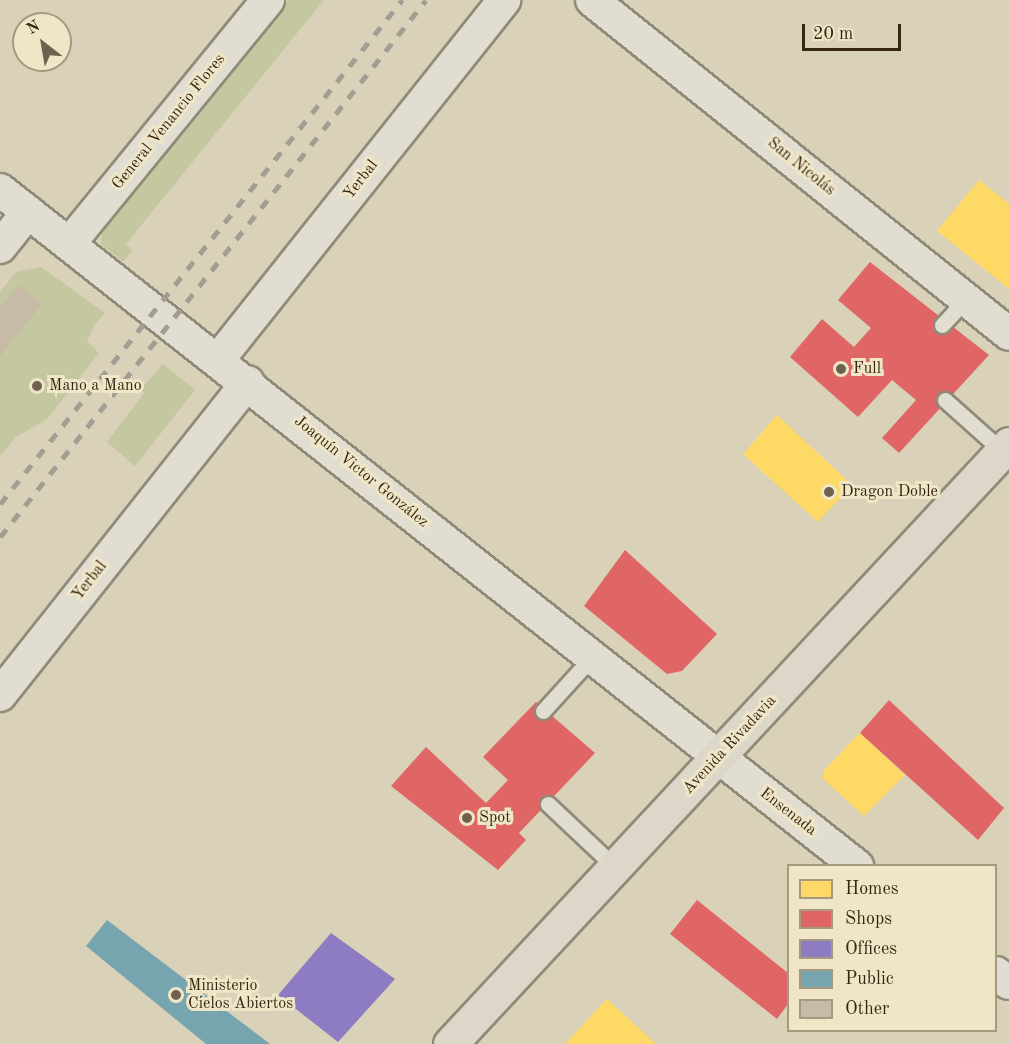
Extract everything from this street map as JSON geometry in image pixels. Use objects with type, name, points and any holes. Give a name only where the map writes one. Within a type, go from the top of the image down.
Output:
[{"type":"main road","name":"Avenida Rivadavia","points":[[450,1044],[1006,448]]},
{"type":"street","name":"General Venancio Flores","points":[[69,244],[268,0]]},
{"type":"street","name":"Yerbal","points":[[218,360],[504,0]]},
{"type":"street","name":"San Nicolás","points":[[592,0],[1009,333]]},
{"type":"street","name":"Joaquín Victor González","points":[[0,190],[248,382],[718,758]]},
{"type":"street","points":[[0,247],[28,212]]},
{"type":"street","name":"Yerbal","points":[[0,695],[248,382]]},
{"type":"street","name":"Ensenada","points":[[718,758],[854,864]]},
{"type":"street","points":[[997,974],[1009,983]]},
{"type":"lane","points":[[942,325],[966,299]]},
{"type":"lane","points":[[945,399],[1006,448]]},
{"type":"lane","points":[[543,711],[592,657]]},
{"type":"lane","points":[[548,804],[616,867]]},
{"type":"green space","points":[[288,0],[324,0],[126,244],[133,250],[123,262],[101,244],[102,233]]},
{"type":"green space","name":"Mano a Mano","points":[[41,267],[105,313],[95,324],[87,341],[99,353],[47,419],[16,437],[0,456],[0,292],[16,272]]},
{"type":"green space","points":[[163,364],[195,390],[135,466],[107,442],[144,393],[141,389]]},
{"type":"building: Homes","points":[[979,180],[1009,204],[1009,289],[937,231]]},
{"type":"building: Homes","points":[[777,415],[852,485],[818,522],[743,454]]},
{"type":"building: Homes","points":[[860,733],[905,775],[864,816],[822,778],[824,770]]},
{"type":"building: Homes","points":[[607,999],[656,1044],[565,1044]]},
{"type":"building: Shops","points":[[870,262],[989,355],[899,453],[882,438],[916,400],[892,380],[858,417],[790,357],[822,319],[854,347],[871,328],[838,300]]},
{"type":"building: Shops","points":[[625,550],[717,634],[682,671],[667,674],[584,606]]},
{"type":"building: Shops","points":[[889,700],[1004,808],[978,840],[860,733]]},
{"type":"building: Shops","points":[[536,702],[595,753],[519,833],[526,840],[498,870],[391,786],[426,747],[486,803],[508,780],[483,757]]},
{"type":"building: Shops","points":[[697,900],[787,972],[787,1005],[777,1019],[670,934]]},
{"type":"building: Offices","points":[[331,933],[395,979],[338,1042],[278,995]]},
{"type":"building: Public","name":"Ministerio Cielos Abiertos","points":[[107,920],[270,1044],[206,1044],[86,946]]},
{"type":"building: Other","points":[[18,285],[42,304],[0,356],[0,308]]},
{"type":"railway","points":[[0,504],[402,0]]},
{"type":"railway","points":[[0,537],[426,0]]},
{"type":"place","name":"Full","points":[[841,369]]},
{"type":"place","name":"Mano a Mano","points":[[37,386]]},
{"type":"place","name":"Dragon Doble","points":[[829,492]]},
{"type":"place","name":"Spot","points":[[467,818]]},
{"type":"place","name":"Ministerio Cielos Abiertos","points":[[176,995]]}]
